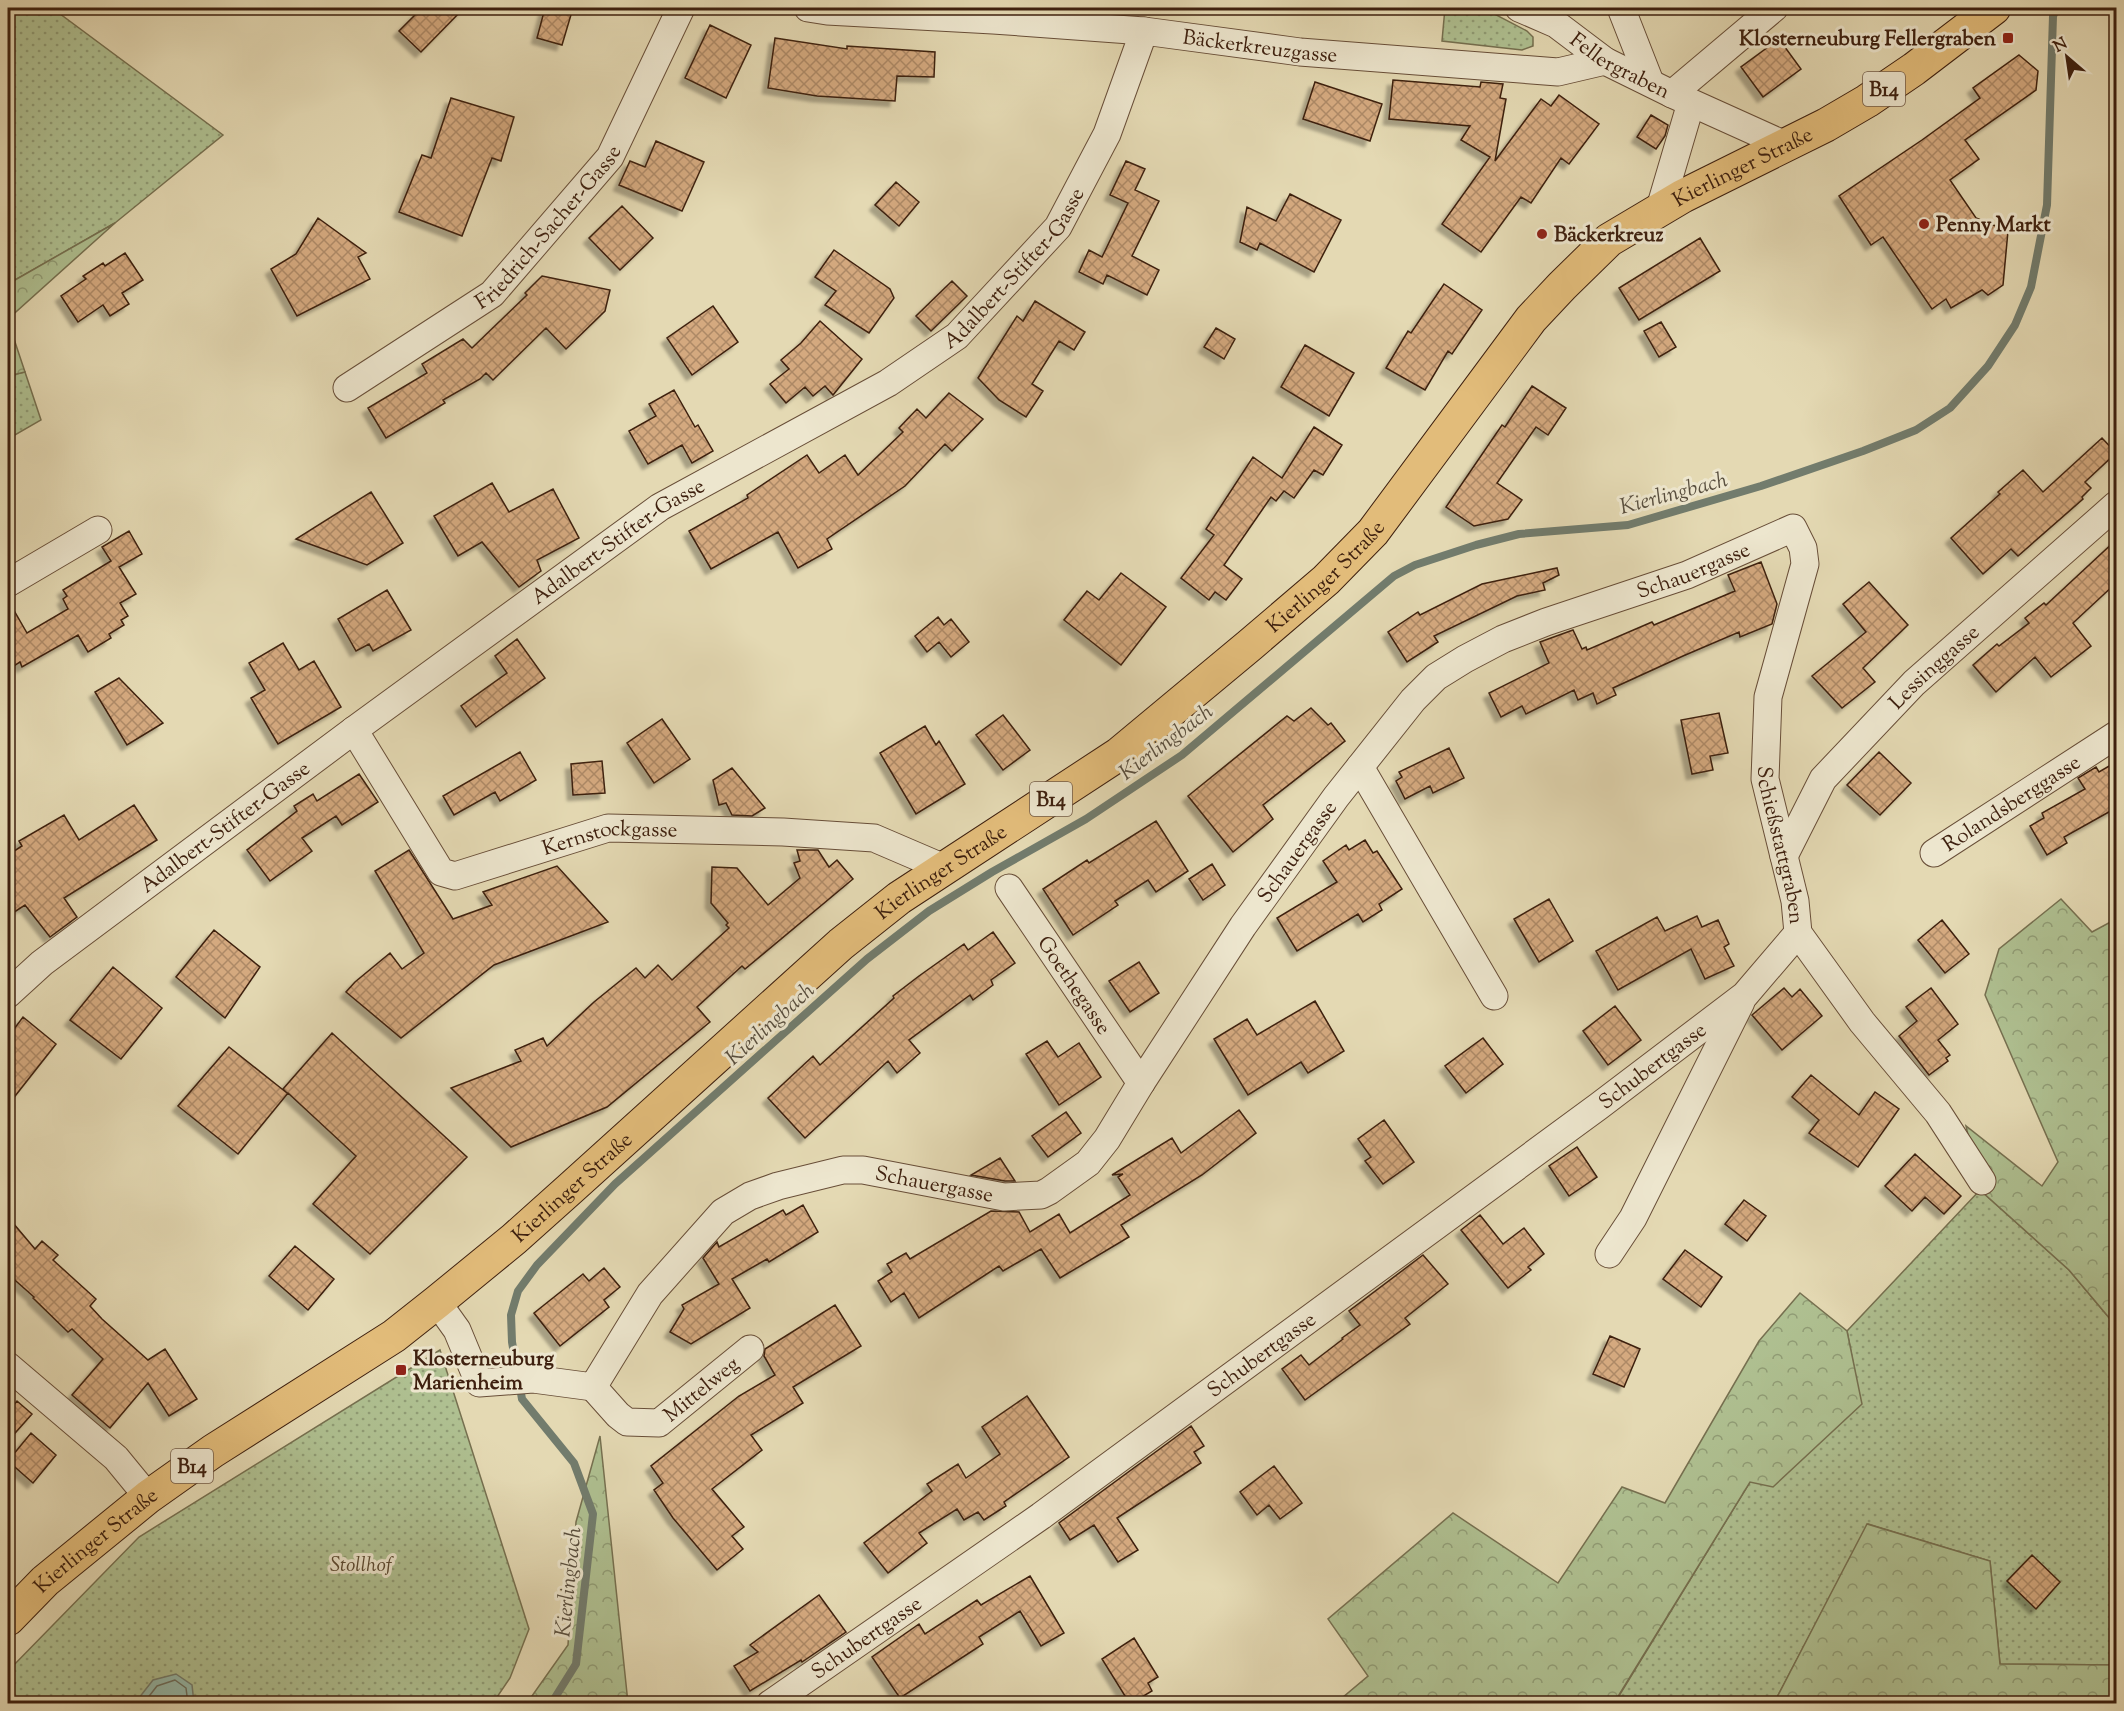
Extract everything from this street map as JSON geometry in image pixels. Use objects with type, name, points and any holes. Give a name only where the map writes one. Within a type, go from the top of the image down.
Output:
[{"type":"main road","name":"Kierlinger Straße","points":[[8,1619],[54,1573],[148,1497],[213,1451],[394,1336],[563,1196],[841,944],[899,898],[1119,754],[1326,579],[1373,532],[1531,319],[1609,240],[1660,208],[1826,125],[1867,101],[1923,63],[1994,8]]},
{"type":"street","name":"Friedrich-Sacher-Gasse","points":[[348,388],[492,294],[500,285],[610,157],[681,8]]},
{"type":"street","name":"Bäckerkreuzgasse","points":[[808,8],[1144,31],[1300,52],[1558,72],[1605,61]]},
{"type":"street","name":"Fellergraben","points":[[1519,8],[1556,24],[1605,61],[1785,145]]},
{"type":"street","points":[[1621,8],[1671,93],[1774,8]]},
{"type":"street","name":"Adalbert-Stifter-Gasse","points":[[8,994],[42,963],[354,730],[660,507],[888,383],[957,336],[1058,227],[1107,134],[1144,31]]},
{"type":"street","name":"Fellergraben","points":[[1660,208],[1671,93]]},
{"type":"street","name":"Lessinggasse","points":[[1784,856],[1822,779],[1914,683],[2116,505]]},
{"type":"street","name":"Schießstattgraben","points":[[1793,528],[1803,548],[1805,564],[1768,697],[1765,779],[1796,901],[1798,933],[1862,1022],[1938,1113],[1982,1181]]},
{"type":"street","name":"Schauergasse","points":[[593,1386],[650,1294],[723,1212],[750,1196],[778,1186],[843,1170],[862,1170],[1004,1197],[1041,1195],[1049,1191],[1088,1163],[1107,1139],[1243,926],[1336,797],[1413,700],[1436,677],[1465,658],[1503,639],[1546,622],[1687,575],[1793,528]]},
{"type":"street","points":[[8,583],[98,530]]},
{"type":"street","name":"Kernstockgasse","points":[[354,730],[441,872],[455,876],[608,828],[783,832],[874,838],[944,868]]},
{"type":"street","name":"Rolandsberggasse","points":[[1935,853],[2116,735]]},
{"type":"street","points":[[1360,767],[1494,996]]},
{"type":"street","name":"Goethegasse","points":[[1009,888],[1141,1083]]},
{"type":"street","name":"Schubertgasse","points":[[770,1704],[1041,1516],[1745,996],[1798,933]]},
{"type":"street","name":"Schubertgasse","points":[[1609,1254],[1633,1218],[1745,996]]},
{"type":"street","points":[[437,1302],[457,1330],[479,1383],[533,1379],[593,1386]]},
{"type":"street","name":"Mittelweg","points":[[593,1386],[627,1422],[659,1423],[750,1349]]},
{"type":"street","points":[[8,1366],[116,1458],[148,1497]]},
{"type":"green space","points":[[8,8],[52,8],[223,135],[115,223],[8,284]]},
{"type":"green space","points":[[1445,8],[1483,8],[1527,31],[1533,37],[1533,46],[1522,50],[1442,41]]},
{"type":"green space","points":[[115,223],[8,319],[8,284]]},
{"type":"green space","points":[[8,321],[25,372],[8,376]]},
{"type":"green space","points":[[25,372],[41,420],[8,439],[8,376]]},
{"type":"green space","points":[[2061,899],[2092,932],[2116,919],[2116,1326],[2069,1270],[1980,1190],[1966,1126],[2042,1186],[2058,1162],[1985,995],[1999,949]]},
{"type":"green space","points":[[1980,1190],[2069,1270],[2116,1326],[2116,1665],[2000,1664],[1990,1561],[1868,1524],[1774,1703],[1614,1704],[1750,1482],[1861,1404],[1847,1331]]},
{"type":"green space","points":[[1800,1293],[1847,1331],[1862,1404],[1773,1487],[1750,1482],[1614,1703],[1336,1703],[1368,1676],[1328,1619],[1453,1513],[1558,1583],[1622,1487],[1665,1503],[1759,1341]]},
{"type":"green space","name":"Stollhof","points":[[440,1350],[529,1629],[510,1678],[493,1703],[8,1704],[8,1671],[139,1537]]},
{"type":"green space","points":[[600,1436],[628,1703],[527,1703],[568,1645],[576,1522]]},
{"type":"green space","points":[[1867,1524],[1990,1561],[2000,1664],[2116,1665],[2116,1703],[1774,1703]]},
{"type":"water","points":[[176,1674],[192,1685],[194,1703],[135,1703],[153,1680]]},
{"type":"building","points":[[422,8],[464,8],[421,52],[399,31]]},
{"type":"building","points":[[545,8],[573,8],[562,45],[537,38]]},
{"type":"building","points":[[710,25],[751,45],[726,98],[685,78]]},
{"type":"building","points":[[775,38],[847,49],[847,46],[935,52],[934,77],[897,76],[895,101],[817,96],[768,88]]},
{"type":"building","points":[[1779,39],[1801,69],[1763,97],[1741,67]]},
{"type":"building","name":"Penny Markt","points":[[2019,55],[2038,71],[2036,90],[1965,140],[1979,159],[1950,180],[1976,218],[2008,231],[2003,285],[1988,295],[1982,290],[1951,308],[1946,299],[1932,309],[1883,237],[1871,245],[1839,196],[1980,98],[1973,88]]},
{"type":"building","points":[[1393,80],[1480,87],[1481,82],[1503,84],[1500,98],[1506,99],[1495,161],[1541,99],[1551,106],[1559,95],[1599,124],[1569,164],[1561,158],[1531,203],[1521,197],[1481,252],[1442,224],[1490,157],[1461,140],[1470,126],[1389,119]]},
{"type":"building","points":[[1315,82],[1382,104],[1370,141],[1303,119]]},
{"type":"building","points":[[451,98],[514,117],[501,161],[492,158],[462,236],[399,212],[422,155],[431,158]]},
{"type":"building","points":[[1651,115],[1668,125],[1665,136],[1656,149],[1637,137]]},
{"type":"building","points":[[656,141],[704,162],[682,211],[619,185],[630,161],[645,167]]},
{"type":"building","points":[[1126,161],[1145,169],[1135,190],[1159,201],[1132,256],[1159,270],[1147,295],[1107,275],[1103,284],[1079,272],[1089,250],[1102,257],[1128,203],[1110,195]]},
{"type":"building","points":[[896,182],[919,202],[899,226],[875,205]]},
{"type":"building","points":[[1290,194],[1341,220],[1314,272],[1260,243],[1257,250],[1240,242],[1247,207],[1276,221]]},
{"type":"building","points":[[622,206],[653,238],[620,270],[589,238]]},
{"type":"building","points":[[318,218],[366,253],[358,257],[370,279],[297,316],[271,269],[296,254]]},
{"type":"building","points":[[1700,238],[1720,271],[1639,320],[1619,288]]},
{"type":"building","points":[[834,250],[890,289],[894,298],[869,333],[825,305],[836,291],[815,277]]},
{"type":"building","points":[[125,253],[143,280],[122,293],[129,304],[110,316],[103,305],[78,322],[61,296],[86,279],[83,276]]},
{"type":"building","points":[[542,276],[610,290],[605,311],[566,349],[546,328],[493,380],[486,373],[480,379],[443,400],[445,403],[386,438],[368,408],[427,373],[422,364],[463,339],[472,348],[527,295],[525,293]]},
{"type":"building","points":[[952,281],[967,296],[931,331],[916,316]]},
{"type":"building","points":[[1444,284],[1482,310],[1452,354],[1448,351],[1425,390],[1386,368],[1408,331],[1411,333]]},
{"type":"building","points":[[1035,301],[1085,332],[1074,350],[1059,341],[1032,384],[1043,391],[1026,417],[999,400],[978,378],[1017,316],[1023,321]]},
{"type":"building","points":[[713,306],[738,342],[692,375],[667,338]]},
{"type":"building","points":[[820,321],[862,359],[833,395],[825,386],[813,396],[805,387],[786,403],[770,384],[789,369],[781,360],[801,343]]},
{"type":"building","points":[[1661,322],[1676,347],[1659,357],[1644,331]]},
{"type":"building","points":[[1216,328],[1235,339],[1224,359],[1204,347]]},
{"type":"building","points":[[1305,345],[1354,373],[1329,416],[1281,387]]},
{"type":"building","points":[[1532,386],[1566,408],[1548,435],[1536,427],[1497,483],[1522,500],[1508,519],[1474,526],[1446,507],[1502,425],[1505,427]]},
{"type":"building","points":[[674,390],[695,427],[698,425],[713,451],[692,463],[682,445],[648,464],[629,431],[656,416],[649,404]]},
{"type":"building","points":[[949,393],[983,419],[952,451],[945,444],[905,486],[827,539],[832,549],[798,568],[778,532],[711,569],[689,531],[748,498],[747,495],[807,455],[819,473],[845,455],[858,475],[903,432],[899,428],[917,409],[926,418]]},
{"type":"building","points":[[1314,427],[1342,445],[1323,475],[1314,470],[1294,498],[1284,491],[1276,501],[1271,497],[1224,565],[1242,579],[1226,600],[1215,592],[1209,600],[1181,578],[1214,535],[1206,529],[1253,457],[1282,478]]},
{"type":"building","points":[[2102,438],[2116,453],[2085,482],[2091,488],[2082,497],[2083,499],[2018,556],[2011,549],[1983,574],[1951,538],[2023,470],[2043,492]]},
{"type":"building","points":[[492,483],[509,512],[553,489],[579,538],[537,560],[541,571],[519,587],[482,542],[458,556],[434,516]]},
{"type":"building","points":[[371,492],[403,543],[367,565],[296,539]]},
{"type":"building","points":[[129,531],[142,554],[119,567],[136,594],[120,603],[128,616],[121,620],[124,625],[109,634],[111,638],[88,652],[78,635],[22,667],[20,662],[8,670],[8,600],[27,633],[68,609],[63,599],[67,596],[63,590],[111,561],[102,547]]},
{"type":"building","points":[[2116,540],[2116,583],[2073,623],[2091,646],[2051,677],[2035,657],[1996,692],[1973,665],[1997,644],[1999,646],[2029,623],[2025,618],[2044,603],[2046,605]]},
{"type":"building","points":[[1761,562],[1777,604],[1772,624],[1740,637],[1739,632],[1613,688],[1616,695],[1597,704],[1593,693],[1578,700],[1574,690],[1526,714],[1522,706],[1501,717],[1489,693],[1549,663],[1540,642],[1573,630],[1582,649],[1586,647],[1587,650],[1652,622],[1654,625],[1735,591],[1728,575]]},
{"type":"building","points":[[1557,568],[1559,575],[1543,583],[1545,590],[1517,596],[1434,636],[1438,642],[1407,662],[1388,632],[1418,612],[1420,615],[1482,584]]},
{"type":"building","points":[[1121,573],[1166,607],[1121,665],[1064,620],[1087,591],[1099,600]]},
{"type":"building","points":[[1869,582],[1908,625],[1863,668],[1875,682],[1842,708],[1812,676],[1866,632],[1843,604]]},
{"type":"building","points":[[387,590],[411,630],[373,651],[369,644],[356,651],[338,619]]},
{"type":"building","points":[[938,617],[944,625],[951,619],[969,642],[951,657],[939,642],[927,652],[915,636]]},
{"type":"building","points":[[517,639],[545,678],[476,727],[461,706],[507,673],[495,656]]},
{"type":"building","points":[[283,643],[299,670],[314,661],[341,707],[278,744],[251,698],[265,690],[249,663]]},
{"type":"building","points":[[119,678],[163,723],[127,745],[95,692]]},
{"type":"building","points":[[1311,708],[1328,725],[1331,723],[1345,741],[1263,805],[1273,819],[1233,852],[1188,796],[1287,716],[1294,721]]},
{"type":"building","points":[[1719,713],[1728,753],[1710,756],[1713,770],[1692,774],[1681,720]]},
{"type":"building","points":[[1003,715],[1030,750],[1003,770],[976,735]]},
{"type":"building","points":[[662,719],[690,759],[654,783],[627,743]]},
{"type":"building","points":[[925,726],[936,745],[939,741],[965,784],[916,814],[880,753]]},
{"type":"building","points":[[1449,748],[1464,778],[1433,793],[1430,786],[1405,799],[1396,781],[1402,777],[1399,772]]},
{"type":"building","points":[[520,752],[536,780],[500,801],[495,792],[454,815],[443,796]]},
{"type":"building","points":[[1879,752],[1911,783],[1880,815],[1847,785]]},
{"type":"building","points":[[602,761],[605,793],[573,795],[571,764]]},
{"type":"building","points":[[2116,762],[2116,808],[2064,837],[2067,843],[2047,855],[2030,826],[2044,818],[2042,813],[2085,789],[2078,778],[2096,767],[2099,772]]},
{"type":"building","points":[[732,768],[765,808],[752,816],[732,815],[726,803],[719,805],[713,780]]},
{"type":"building","points":[[359,774],[378,802],[342,825],[336,816],[302,838],[312,851],[270,881],[247,850],[297,811],[294,806],[313,794],[317,801]]},
{"type":"building","points":[[134,805],[157,840],[64,898],[77,917],[50,937],[25,905],[8,916],[8,855],[22,846],[19,841],[64,815],[79,840]]},
{"type":"building","points":[[1156,821],[1188,871],[1156,892],[1148,880],[1115,901],[1118,905],[1073,935],[1043,889],[1087,860],[1089,863]]},
{"type":"building","points":[[1365,840],[1373,853],[1377,851],[1402,889],[1379,904],[1382,910],[1363,922],[1358,914],[1297,951],[1277,918],[1337,882],[1323,861],[1346,845],[1349,850]]},
{"type":"building","points":[[409,850],[453,919],[492,905],[483,892],[557,866],[608,922],[494,965],[401,1038],[346,992],[390,953],[402,969],[424,953],[375,871]]},
{"type":"building","points":[[797,850],[818,850],[829,867],[837,860],[853,879],[745,969],[742,966],[697,1007],[710,1022],[607,1107],[511,1147],[451,1088],[521,1061],[515,1050],[543,1038],[547,1046],[594,1002],[636,968],[645,978],[658,965],[672,980],[729,928],[726,925],[728,923],[711,903],[712,867],[737,868],[768,905],[800,878],[794,863],[800,861]]},
{"type":"building","points":[[1212,864],[1225,885],[1203,900],[1189,879]]},
{"type":"building","points":[[1549,899],[1573,941],[1539,962],[1514,919]]},
{"type":"building","points":[[1697,916],[1702,927],[1718,920],[1729,944],[1724,947],[1734,966],[1705,979],[1691,949],[1618,990],[1596,951],[1657,917],[1665,931]]},
{"type":"building","points":[[1942,920],[1969,954],[1945,973],[1918,940]]},
{"type":"building","points":[[214,930],[260,967],[225,1018],[176,977]]},
{"type":"building","points":[[993,932],[1015,963],[991,980],[993,985],[973,1000],[970,995],[909,1040],[920,1053],[897,1073],[888,1061],[805,1138],[768,1098],[813,1056],[820,1065],[894,998],[893,996],[919,976],[964,944],[968,950]]},
{"type":"building","points":[[1139,962],[1159,993],[1130,1012],[1109,981]]},
{"type":"building","points":[[113,967],[162,1008],[121,1059],[70,1020]]},
{"type":"building","points":[[1784,988],[1792,997],[1800,989],[1822,1016],[1782,1050],[1752,1015]]},
{"type":"building","points":[[1931,988],[1958,1024],[1938,1040],[1950,1055],[1946,1058],[1948,1061],[1929,1075],[1899,1036],[1917,1021],[1906,1007]]},
{"type":"building","points":[[1315,1001],[1344,1051],[1308,1073],[1301,1062],[1248,1095],[1214,1039],[1247,1019],[1257,1035]]},
{"type":"building","points":[[1615,1006],[1641,1040],[1608,1065],[1583,1031]]},
{"type":"building","points":[[23,1017],[56,1044],[8,1105],[8,1037]]},
{"type":"building","points":[[332,1033],[467,1157],[370,1254],[313,1204],[356,1156],[288,1093],[238,1154],[178,1106],[229,1047],[287,1093],[283,1089]]},
{"type":"building","points":[[1483,1038],[1503,1064],[1466,1093],[1445,1066]]},
{"type":"building","points":[[1047,1041],[1058,1057],[1079,1043],[1101,1077],[1059,1105],[1026,1054]]},
{"type":"building","points":[[1811,1075],[1859,1115],[1875,1092],[1899,1109],[1858,1167],[1809,1133],[1819,1120],[1792,1097]]},
{"type":"building","points":[[1239,1110],[1256,1133],[1202,1175],[1121,1225],[1129,1237],[1060,1278],[1041,1249],[1003,1271],[999,1266],[919,1318],[904,1293],[891,1302],[878,1281],[892,1272],[887,1264],[906,1253],[910,1259],[991,1211],[1019,1212],[1030,1232],[1059,1214],[1070,1233],[1130,1195],[1118,1177],[1123,1174],[1112,1175],[1172,1138],[1181,1153]]},
{"type":"building","points":[[1066,1112],[1081,1133],[1048,1157],[1032,1136]]},
{"type":"building","points":[[1384,1120],[1414,1162],[1383,1184],[1365,1161],[1371,1157],[1358,1139]]},
{"type":"building","points":[[1577,1147],[1597,1177],[1569,1196],[1549,1166]]},
{"type":"building","points":[[1915,1154],[1961,1196],[1944,1214],[1925,1197],[1912,1211],[1885,1186]]},
{"type":"building","points":[[1000,1158],[1015,1181],[971,1175]]},
{"type":"building","points":[[1744,1200],[1766,1216],[1747,1241],[1725,1224]]},
{"type":"building","points":[[803,1205],[818,1232],[769,1262],[767,1259],[732,1279],[750,1308],[691,1344],[670,1332],[684,1309],[682,1305],[719,1284],[703,1258],[717,1242],[719,1247],[783,1210],[786,1215]]},
{"type":"building","points":[[1480,1215],[1503,1244],[1524,1228],[1544,1254],[1528,1267],[1531,1270],[1508,1288],[1461,1230]]},
{"type":"building","points":[[8,1217],[35,1249],[42,1241],[58,1255],[53,1260],[96,1299],[90,1306],[148,1360],[165,1349],[197,1399],[169,1416],[148,1383],[110,1428],[72,1395],[103,1359],[72,1329],[68,1332],[8,1274]]},
{"type":"building","points":[[295,1246],[334,1279],[308,1310],[269,1276]]},
{"type":"building","points":[[1685,1250],[1722,1277],[1701,1307],[1663,1279]]},
{"type":"building","points":[[1423,1255],[1448,1284],[1405,1318],[1410,1324],[1305,1400],[1282,1369],[1301,1355],[1309,1365],[1343,1339],[1360,1325],[1349,1311]]},
{"type":"building","points":[[604,1268],[620,1287],[604,1300],[609,1307],[560,1346],[534,1313],[583,1274],[589,1281]]},
{"type":"building","points":[[835,1305],[861,1346],[793,1387],[803,1403],[751,1435],[762,1450],[712,1489],[744,1527],[732,1536],[743,1549],[717,1570],[673,1518],[654,1490],[663,1483],[651,1466],[739,1396],[775,1375],[764,1356],[765,1349]]},
{"type":"building","points":[[1610,1336],[1640,1349],[1624,1387],[1593,1374]]},
{"type":"building","points":[[1027,1396],[1069,1457],[1004,1502],[1006,1506],[984,1520],[978,1512],[964,1520],[957,1509],[919,1533],[927,1543],[888,1573],[864,1543],[932,1491],[927,1484],[958,1464],[966,1478],[1000,1454],[982,1427]]},
{"type":"building","points":[[17,1401],[32,1414],[8,1441],[8,1412]]},
{"type":"building","points":[[1191,1426],[1204,1446],[1194,1452],[1201,1463],[1117,1518],[1138,1550],[1118,1562],[1094,1525],[1070,1540],[1059,1523]]},
{"type":"building","points":[[31,1433],[56,1455],[33,1483],[8,1461]]},
{"type":"building","points":[[1274,1466],[1302,1503],[1280,1519],[1269,1505],[1257,1515],[1240,1492]]},
{"type":"building","points":[[2032,1555],[2060,1582],[2036,1609],[2007,1581]]},
{"type":"building","points":[[1030,1576],[1064,1633],[1041,1646],[1020,1611],[979,1637],[983,1644],[900,1698],[872,1657],[919,1624],[925,1634],[977,1600],[981,1605]]},
{"type":"building","points":[[819,1595],[846,1632],[802,1662],[801,1660],[750,1691],[734,1666],[758,1652],[750,1645]]},
{"type":"building","points":[[1134,1638],[1158,1677],[1148,1683],[1152,1691],[1130,1704],[1102,1659]]},
{"type":"waterway","name":"Kierlingbach","points":[[551,1704],[576,1664],[593,1514],[574,1463],[522,1399],[512,1342],[511,1315],[518,1291],[537,1265],[615,1184],[867,959],[929,911],[1086,819],[1182,755],[1394,576],[1415,565],[1519,534],[1628,525],[1761,486],[1916,430],[1950,408],[1988,366],[2015,325],[2031,287],[2047,205],[2053,16],[2057,8]]},
{"type":"place","name":"Klosterneuburg Fellergraben","points":[[2008,38]]},
{"type":"place","name":"Penny Markt","points":[[1924,224]]},
{"type":"place","name":"Bäckerkreuz","points":[[1542,234]]},
{"type":"place","name":"Klosterneuburg Marienheim","points":[[401,1370]]}]
